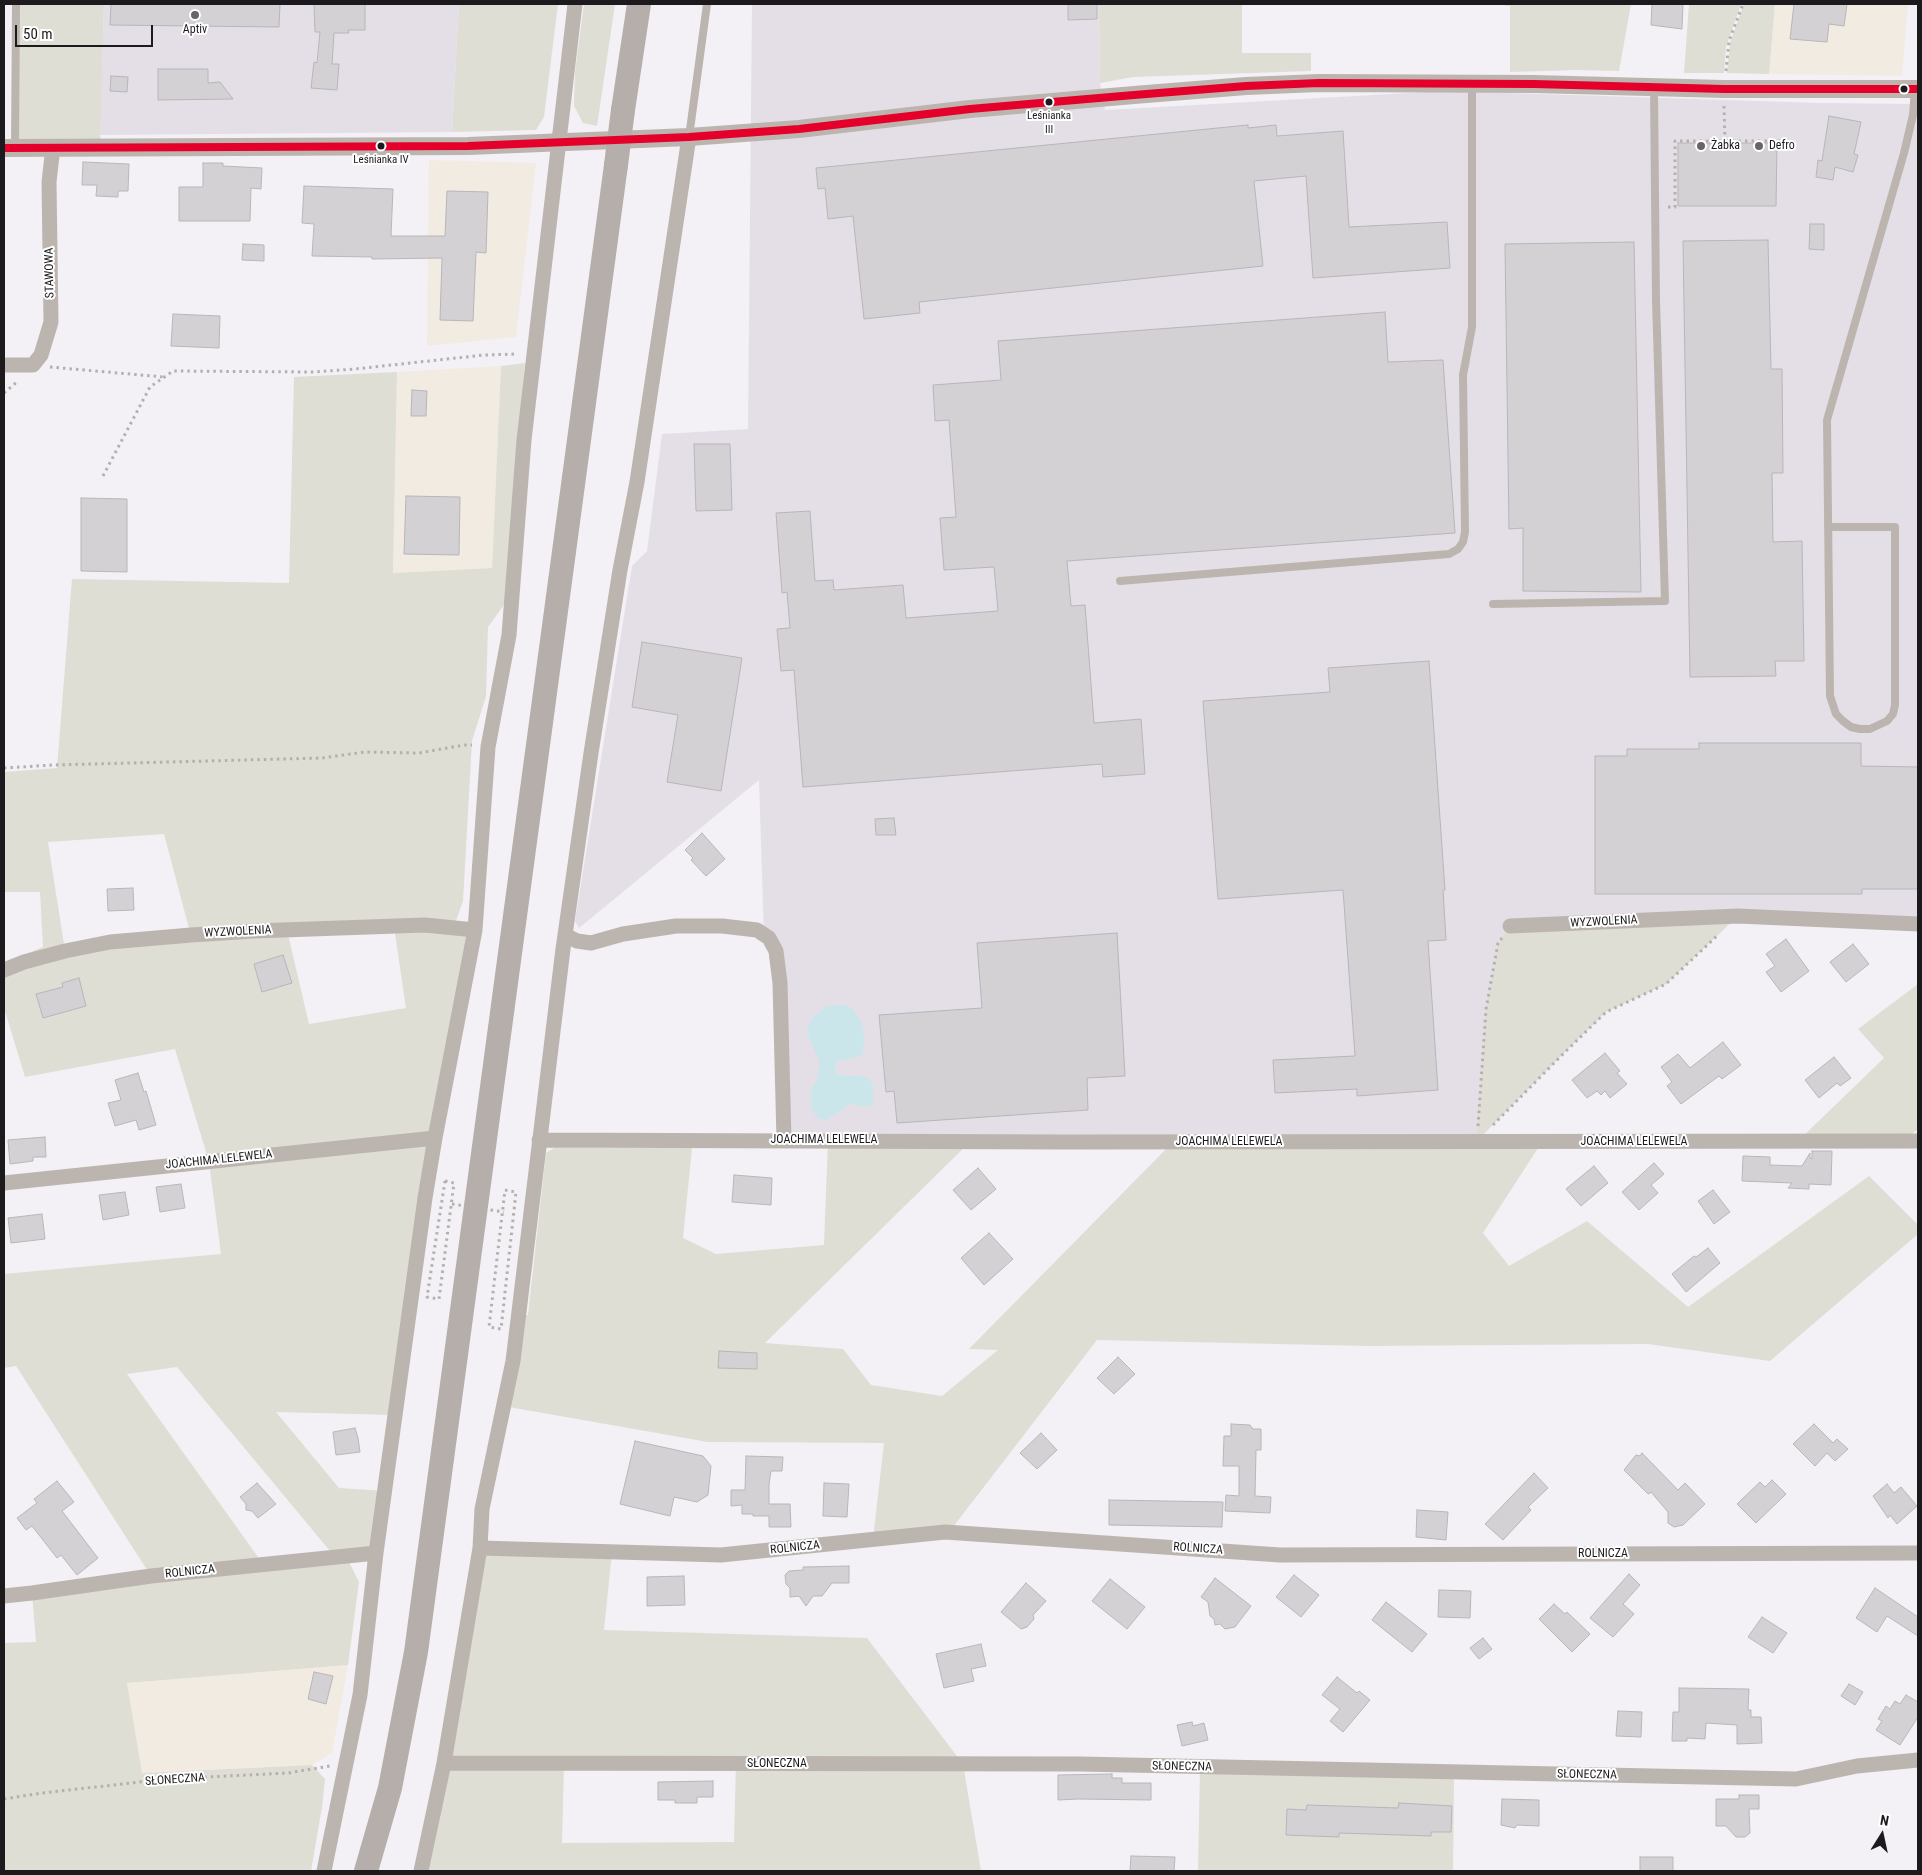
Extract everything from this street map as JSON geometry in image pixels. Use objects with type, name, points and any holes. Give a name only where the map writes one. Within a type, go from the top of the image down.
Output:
[{"type":"highway","points":[[366,1871],[390,1788],[416,1652],[639,4]]},
{"type":"street","points":[[324,1871],[360,1695],[376,1553],[435,1138],[475,930],[488,747],[509,635],[524,440],[575,4]]},
{"type":"street","points":[[9,148],[439,146],[689,137],[799,129],[970,109],[1246,86],[1319,83],[1534,84],[1654,87],[1724,97],[1917,89]]},
{"type":"street","points":[[421,1871],[444,1763],[480,1548],[482,1510],[513,1360],[565,935],[592,744],[620,570],[637,482],[689,137]]},
{"type":"street","name":"STAWOWA","points":[[33,366],[42,355],[51,322],[49,182],[53,147]]},
{"type":"street","points":[[4,364],[33,366]]},
{"type":"street","name":"WYZWOLENIA","points":[[1510,926],[1738,916],[1918,924]]},
{"type":"street","name":"WYZWOLENIA","points":[[4,970],[24,962],[65,951],[110,942],[191,935],[254,931],[425,926],[475,930]]},
{"type":"street","points":[[565,935],[592,943],[623,934],[667,927],[722,926],[758,930],[769,938],[776,951],[780,983],[784,1140]]},
{"type":"street","name":"JOACHIMA LELEWELA","points":[[4,1183],[435,1138]]},
{"type":"street","name":"JOACHIMA LELEWELA","points":[[539,1140],[1065,1142],[1918,1141]]},
{"type":"street","name":"ROLNICZA","points":[[480,1548],[721,1555],[945,1532],[1280,1555],[1918,1553]]},
{"type":"street","name":"ROLNICZA","points":[[4,1596],[152,1576],[376,1553]]},
{"type":"street","name":"SŁONECZNA","points":[[444,1763],[1080,1764],[1796,1779],[1857,1766],[1918,1760]]},
{"type":"lane","points":[[9,148],[16,4]]},
{"type":"lane","points":[[689,137],[707,4]]},
{"type":"lane","points":[[1120,581],[1449,554],[1458,549],[1463,542],[1465,532],[1463,375],[1472,326],[1472,85]]},
{"type":"lane","points":[[1493,604],[1665,601],[1655,207],[1654,87]]},
{"type":"lane","points":[[1828,527],[1896,527],[1895,705],[1893,714],[1887,721],[1870,729],[1851,727],[1843,722],[1836,714],[1830,696],[1828,527],[1827,420],[1904,153],[1917,89]]},
{"type":"path","points":[[1724,142],[1724,97],[1729,41],[1743,4]]},
{"type":"path","points":[[1655,207],[1675,207],[1675,141],[1780,141],[1783,144]]},
{"type":"path","points":[[103,476],[150,387],[173,371],[314,372],[484,355],[535,353]]},
{"type":"path","points":[[33,366],[164,377]]},
{"type":"path","points":[[4,768],[53,764],[322,758],[365,752],[419,753],[464,745],[488,747]]},
{"type":"path","points":[[1476,1142],[1606,1012],[1666,984],[1738,916]]},
{"type":"path","points":[[1476,1142],[1486,1010],[1498,943],[1510,926]]},
{"type":"path","points":[[445,1181],[454,1183],[452,1204],[439,1299],[428,1297],[445,1181]]},
{"type":"path","points":[[506,1190],[516,1192],[501,1329],[489,1327],[504,1212],[506,1190]]},
{"type":"path","points":[[452,1204],[504,1212]]},
{"type":"path","name":"SŁONECZNA","points":[[4,1799],[167,1779],[288,1773],[346,1763]]},
{"type":"shaded area","points":[[15,4],[104,4],[100,147],[15,148]]},
{"type":"shaded area","points":[[104,4],[459,4],[452,132],[100,135]]},
{"type":"shaded area","points":[[459,4],[558,4],[544,117],[536,130],[452,132]]},
{"type":"shaded area","points":[[584,4],[615,4],[597,126],[583,123],[574,106],[575,72]]},
{"type":"shaded area","points":[[752,4],[1099,4],[1100,83],[1105,110],[1445,91],[1821,103],[1918,104],[1918,924],[1738,916],[1510,926],[1477,1142],[784,1140],[780,983],[764,939],[759,780],[579,928],[575,921],[632,566],[647,551],[662,434],[748,429]]},
{"type":"shaded area","points":[[1099,4],[1242,4],[1242,53],[1311,53],[1311,71],[1133,77],[1100,83]]},
{"type":"shaded area","points":[[1493,4],[1631,4],[1619,71],[1510,72],[1510,6]]},
{"type":"shaded area","points":[[1689,4],[1741,4],[1726,47],[1724,73],[1684,73]]},
{"type":"shaded area","points":[[1744,4],[1775,4],[1769,74],[1727,73],[1730,43]]},
{"type":"shaded area","points":[[1775,4],[1908,4],[1902,76],[1769,74]]},
{"type":"shaded area","points":[[429,160],[536,163],[516,337],[427,346]]},
{"type":"shaded area","points":[[525,363],[506,602],[488,627],[486,696],[472,741],[463,901],[456,921],[475,930],[395,1415],[276,1412],[339,1488],[385,1491],[376,1553],[349,1562],[359,1582],[348,1665],[127,1683],[142,1773],[312,1765],[325,1779],[311,1871],[4,1871],[4,1643],[36,1642],[32,1593],[151,1576],[16,1366],[4,1368],[4,1274],[221,1254],[209,1162],[175,1049],[25,1077],[4,1008],[4,963],[43,947],[40,892],[4,892],[4,772],[57,768],[72,579],[289,583],[294,377],[397,372],[393,573],[492,568],[501,366]],"holes":[[[164,834],[191,936],[65,951],[48,842]],[[394,927],[406,1008],[309,1024],[287,930]],[[177,1367],[335,1557],[263,1564],[127,1374]]]},
{"type":"shaded area","points":[[501,366],[492,568],[393,573],[397,372]]},
{"type":"shaded area","points":[[1738,916],[1666,984],[1606,1012],[1477,1141],[1542,1142],[1483,1233],[1509,1266],[1587,1221],[1688,1307],[1869,1176],[1918,1225],[1918,1234],[1770,1361],[1648,1344],[1368,1346],[1097,1340],[953,1527],[873,1539],[884,1443],[708,1442],[503,1406],[519,1314],[528,1315],[546,1153],[554,1148],[692,1148],[683,1238],[716,1254],[824,1245],[828,1140],[971,1141],[765,1343],[843,1349],[871,1385],[942,1396],[998,1350],[969,1349],[1173,1142],[1476,1142],[1486,1009],[1498,943],[1510,926]]},
{"type":"shaded area","points":[[1918,984],[1918,1129],[1903,1141],[1797,1142],[1884,1058],[1858,1029]]},
{"type":"shaded area","points":[[480,1548],[612,1552],[604,1630],[867,1638],[963,1764],[981,1871],[421,1871]],"holes":[[[564,1763],[736,1763],[734,1842],[562,1843]]]},
{"type":"shaded area","points":[[348,1665],[332,1753],[312,1765],[142,1773],[127,1683]]},
{"type":"shaded area","points":[[1200,1768],[1454,1772],[1453,1871],[1198,1871]]},
{"type":"water","points":[[845,1005],[852,1008],[862,1023],[864,1040],[862,1056],[838,1061],[835,1070],[838,1075],[860,1076],[871,1080],[874,1092],[872,1105],[866,1107],[850,1104],[827,1120],[815,1115],[811,1105],[812,1087],[817,1080],[820,1064],[808,1034],[808,1026],[812,1018],[818,1013],[826,1007]]},
{"type":"building","name":"Aptiv","points":[[111,4],[280,4],[279,27],[110,25]]},
{"type":"building","points":[[314,4],[365,4],[365,30],[348,30],[349,33],[334,33],[332,64],[339,64],[337,90],[311,88],[314,62],[317,63],[320,32],[315,32]]},
{"type":"building","points":[[1068,4],[1097,4],[1097,19],[1068,20]]},
{"type":"building","points":[[1652,4],[1683,4],[1682,29],[1651,25]]},
{"type":"building","points":[[1794,4],[1847,4],[1844,26],[1829,24],[1827,42],[1790,39]]},
{"type":"building","points":[[158,69],[208,69],[208,83],[220,82],[233,99],[158,100]]},
{"type":"building","points":[[111,76],[128,77],[127,92],[110,91]]},
{"type":"building","points":[[1829,116],[1861,122],[1854,154],[1858,155],[1853,172],[1835,167],[1833,180],[1816,177],[1818,160],[1822,161]]},
{"type":"building","points":[[1248,125],[1248,128],[1276,125],[1277,136],[1343,131],[1349,227],[1447,222],[1450,268],[1313,278],[1306,176],[1254,181],[1263,266],[919,302],[920,313],[864,319],[853,216],[828,219],[825,188],[818,189],[816,168]]},
{"type":"building","points":[[1678,143],[1777,143],[1776,206],[1678,206]]},
{"type":"building","points":[[83,162],[129,164],[128,191],[118,191],[118,197],[96,196],[97,185],[82,185]]},
{"type":"building","points":[[203,163],[223,163],[223,166],[262,168],[261,189],[251,188],[250,221],[179,221],[179,187],[203,187]]},
{"type":"building","points":[[304,186],[393,189],[391,236],[445,236],[447,191],[488,192],[486,253],[476,252],[473,321],[440,320],[442,258],[372,259],[372,257],[312,256],[314,224],[302,223]]},
{"type":"building","points":[[1810,224],[1824,224],[1824,250],[1809,249]]},
{"type":"building","points":[[1768,240],[1771,369],[1782,369],[1783,473],[1772,473],[1773,542],[1802,541],[1804,661],[1775,661],[1776,676],[1690,677],[1683,241]]},
{"type":"building","points":[[1634,242],[1641,592],[1523,591],[1523,528],[1509,529],[1505,244]]},
{"type":"building","points":[[243,244],[264,245],[264,261],[242,260]]},
{"type":"building","points":[[1385,312],[1388,362],[1443,360],[1455,533],[1067,561],[1071,606],[1085,605],[1094,723],[1141,719],[1145,774],[1103,777],[1102,764],[803,787],[794,670],[781,671],[777,629],[790,628],[787,592],[782,593],[776,513],[810,511],[815,581],[833,580],[834,590],[903,585],[906,618],[998,611],[994,567],[944,570],[940,518],[956,517],[949,420],[935,421],[933,385],[1001,380],[998,341]]},
{"type":"building","points":[[173,314],[220,316],[219,348],[171,346]]},
{"type":"building","points":[[412,390],[427,391],[426,416],[411,416]]},
{"type":"building","points":[[694,444],[730,444],[732,510],[696,511]]},
{"type":"building","points":[[406,496],[460,497],[459,555],[404,554]]},
{"type":"building","points":[[81,498],[127,499],[127,572],[81,571]]},
{"type":"building","points":[[642,642],[742,658],[721,791],[667,782],[678,715],[632,707]]},
{"type":"building","points":[[1429,661],[1445,890],[1443,890],[1446,940],[1428,941],[1438,1090],[1357,1096],[1357,1089],[1275,1093],[1273,1060],[1355,1056],[1343,890],[1218,899],[1203,701],[1330,692],[1328,668]]},
{"type":"building","points":[[1699,743],[1861,743],[1861,766],[1918,767],[1918,889],[1862,889],[1862,894],[1595,894],[1595,756],[1627,756],[1627,749],[1699,749]]},
{"type":"building","points":[[894,818],[896,835],[876,835],[875,819]]},
{"type":"building","points":[[702,833],[725,859],[706,876],[691,860],[693,858],[685,850]]},
{"type":"building","points":[[133,888],[134,910],[108,911],[107,889]]},
{"type":"building","points":[[1117,933],[1125,1076],[1087,1078],[1088,1110],[897,1123],[894,1091],[886,1092],[879,1015],[982,1008],[977,943]]},
{"type":"building","points":[[1786,939],[1809,971],[1781,992],[1766,972],[1775,966],[1766,954]]},
{"type":"building","points":[[1853,944],[1869,964],[1846,982],[1830,962]]},
{"type":"building","points":[[283,955],[292,983],[262,992],[254,964]]},
{"type":"building","points":[[79,978],[86,1006],[43,1018],[36,994],[63,987],[62,983]]},
{"type":"building","points":[[1723,1042],[1741,1065],[1722,1079],[1719,1076],[1681,1104],[1667,1086],[1672,1082],[1661,1067],[1678,1054],[1690,1068]]},
{"type":"building","points":[[1605,1053],[1620,1071],[1617,1073],[1627,1084],[1610,1098],[1605,1091],[1601,1095],[1597,1091],[1587,1098],[1572,1080]]},
{"type":"building","points":[[1834,1057],[1851,1078],[1840,1086],[1837,1083],[1819,1098],[1805,1080]]},
{"type":"building","points":[[138,1073],[144,1092],[146,1091],[156,1125],[139,1130],[136,1120],[115,1126],[108,1103],[121,1100],[115,1080]]},
{"type":"building","points":[[45,1137],[46,1157],[33,1157],[33,1161],[10,1164],[8,1140]]},
{"type":"building","points":[[1812,1151],[1832,1151],[1831,1185],[1809,1184],[1809,1189],[1788,1188],[1792,1183],[1742,1181],[1743,1156],[1770,1157],[1770,1165],[1802,1166],[1810,1153],[1810,1158],[1812,1159]]},
{"type":"building","points":[[1654,1163],[1664,1174],[1651,1185],[1658,1193],[1639,1210],[1622,1192]]},
{"type":"building","points":[[1594,1166],[1608,1183],[1581,1206],[1566,1189]]},
{"type":"building","points":[[978,1168],[996,1189],[971,1210],[953,1190]]},
{"type":"building","points":[[734,1175],[772,1178],[771,1205],[732,1202]]},
{"type":"building","points":[[181,1184],[185,1208],[160,1212],[156,1187]]},
{"type":"building","points":[[1713,1190],[1730,1212],[1714,1224],[1698,1201]]},
{"type":"building","points":[[125,1192],[129,1215],[103,1220],[99,1195]]},
{"type":"building","points":[[42,1214],[45,1239],[11,1243],[8,1218]]},
{"type":"building","points":[[989,1233],[1013,1259],[984,1285],[961,1258]]},
{"type":"building","points":[[1708,1248],[1720,1263],[1686,1292],[1672,1274],[1694,1256],[1696,1257]]},
{"type":"building","points":[[719,1351],[757,1353],[757,1369],[718,1368]]},
{"type":"building","points":[[1118,1357],[1135,1374],[1114,1394],[1097,1378]]},
{"type":"building","points":[[1231,1424],[1250,1425],[1253,1429],[1261,1429],[1261,1450],[1256,1450],[1255,1496],[1271,1497],[1270,1513],[1225,1511],[1226,1495],[1239,1496],[1239,1466],[1223,1466],[1224,1436],[1231,1436]]},
{"type":"building","points":[[1814,1424],[1833,1443],[1837,1439],[1848,1449],[1835,1461],[1827,1453],[1815,1466],[1793,1444]]},
{"type":"building","points":[[355,1428],[360,1452],[336,1455],[333,1432]]},
{"type":"building","points":[[1041,1433],[1057,1450],[1037,1469],[1020,1453]]},
{"type":"building","points":[[635,1441],[703,1456],[711,1466],[708,1495],[697,1502],[674,1497],[670,1516],[620,1504]]},
{"type":"building","points":[[1642,1453],[1678,1490],[1685,1483],[1705,1504],[1683,1525],[1674,1527],[1668,1523],[1668,1512],[1651,1492],[1647,1493],[1624,1470],[1636,1455],[1640,1456]]},
{"type":"building","points":[[746,1456],[783,1457],[782,1471],[771,1471],[769,1504],[790,1504],[791,1527],[769,1527],[769,1516],[742,1514],[742,1505],[731,1506],[731,1490],[745,1490]]},
{"type":"building","points":[[1534,1473],[1548,1488],[1528,1507],[1531,1510],[1503,1540],[1485,1524]]},
{"type":"building","points":[[1772,1480],[1786,1494],[1756,1523],[1737,1504],[1760,1482],[1765,1487]]},
{"type":"building","points":[[57,1481],[74,1502],[62,1511],[98,1558],[77,1575],[61,1555],[57,1558],[32,1526],[26,1530],[17,1518],[37,1503],[34,1499]]},
{"type":"building","points":[[257,1483],[276,1504],[258,1518],[252,1511],[246,1510],[246,1504],[240,1497]]},
{"type":"building","points":[[824,1483],[849,1484],[847,1517],[823,1516]]},
{"type":"building","points":[[1887,1484],[1894,1493],[1901,1487],[1917,1506],[1897,1524],[1890,1515],[1888,1518],[1873,1496]]},
{"type":"building","points":[[1109,1500],[1223,1502],[1222,1527],[1109,1525]]},
{"type":"building","points":[[1417,1510],[1448,1512],[1446,1540],[1416,1537]]},
{"type":"building","points":[[849,1566],[849,1583],[832,1583],[822,1596],[813,1596],[806,1606],[799,1596],[790,1597],[790,1588],[786,1584],[785,1575],[789,1571],[803,1570],[803,1567]]},
{"type":"building","points":[[1629,1574],[1640,1585],[1623,1604],[1634,1614],[1613,1637],[1590,1618]]},
{"type":"building","points":[[1294,1575],[1319,1595],[1301,1617],[1276,1597]]},
{"type":"building","points":[[684,1576],[685,1605],[647,1606],[647,1577]]},
{"type":"building","points":[[1215,1578],[1251,1606],[1235,1627],[1225,1629],[1220,1624],[1215,1625],[1214,1619],[1210,1616],[1208,1602],[1201,1597]]},
{"type":"building","points":[[1110,1579],[1145,1607],[1127,1629],[1092,1601]]},
{"type":"building","points":[[1026,1583],[1046,1601],[1033,1615],[1034,1619],[1027,1627],[1021,1629],[1001,1612]]},
{"type":"building","points":[[1875,1588],[1918,1617],[1918,1636],[1887,1616],[1877,1632],[1856,1618]]},
{"type":"building","points":[[1439,1590],[1471,1591],[1470,1618],[1438,1617]]},
{"type":"building","points":[[1386,1602],[1427,1634],[1412,1652],[1372,1620]]},
{"type":"building","points":[[1554,1604],[1565,1614],[1567,1612],[1590,1634],[1572,1652],[1539,1619]]},
{"type":"building","points":[[1762,1617],[1787,1633],[1773,1653],[1748,1637]]},
{"type":"building","points":[[1483,1638],[1492,1649],[1479,1659],[1470,1648]]},
{"type":"building","points":[[981,1644],[986,1666],[971,1669],[974,1681],[944,1688],[936,1654]]},
{"type":"building","points":[[314,1672],[333,1676],[326,1704],[308,1699]]},
{"type":"building","points":[[1337,1677],[1357,1693],[1359,1691],[1370,1700],[1343,1732],[1330,1721],[1340,1709],[1322,1695]]},
{"type":"building","points":[[1849,1684],[1863,1692],[1855,1705],[1841,1696]]},
{"type":"building","points":[[1679,1688],[1749,1689],[1748,1710],[1751,1710],[1751,1717],[1761,1717],[1762,1743],[1737,1744],[1737,1725],[1706,1723],[1705,1739],[1687,1738],[1687,1741],[1672,1741],[1673,1712],[1679,1712]]},
{"type":"building","points":[[1906,1695],[1918,1702],[1918,1717],[1900,1745],[1876,1730],[1882,1721],[1878,1719],[1886,1706],[1890,1709],[1895,1701],[1900,1704]]},
{"type":"building","points":[[1618,1711],[1642,1712],[1641,1737],[1616,1736]]},
{"type":"building","points":[[1192,1722],[1193,1726],[1204,1723],[1208,1740],[1182,1746],[1177,1725]]},
{"type":"building","points":[[1112,1774],[1112,1778],[1122,1778],[1122,1783],[1151,1783],[1151,1800],[1058,1800],[1058,1775]]},
{"type":"building","points":[[713,1781],[713,1797],[697,1797],[697,1803],[675,1803],[675,1800],[658,1800],[658,1782]]},
{"type":"building","points":[[1739,1795],[1759,1795],[1759,1809],[1749,1809],[1750,1833],[1745,1837],[1736,1837],[1726,1826],[1716,1826],[1716,1799],[1739,1799]]},
{"type":"building","points":[[1502,1799],[1539,1800],[1539,1826],[1517,1825],[1515,1828],[1501,1825]]},
{"type":"building","points":[[1399,1803],[1452,1806],[1451,1832],[1431,1832],[1431,1836],[1339,1833],[1339,1837],[1286,1835],[1287,1809],[1306,1810],[1307,1805],[1398,1808]]},
{"type":"building","points":[[1131,1856],[1175,1857],[1174,1871],[1130,1871]]},
{"type":"building","points":[[1640,1857],[1673,1857],[1673,1871],[1640,1871]]},
{"type":"transit line","points":[[4,148],[468,146],[689,137],[799,129],[970,109],[1246,86],[1319,83],[1534,84],[1724,89],[1918,89]]},
{"type":"place","name":"Aptiv","points":[[195,15]]},
{"type":"place","name":"Leśnianka III","points":[[1049,102]]},
{"type":"place","name":"Leśnianka IV","points":[[381,146]]},
{"type":"place","name":"Żabka","points":[[1701,146]]},
{"type":"place","name":"Defro","points":[[1759,146]]}]
